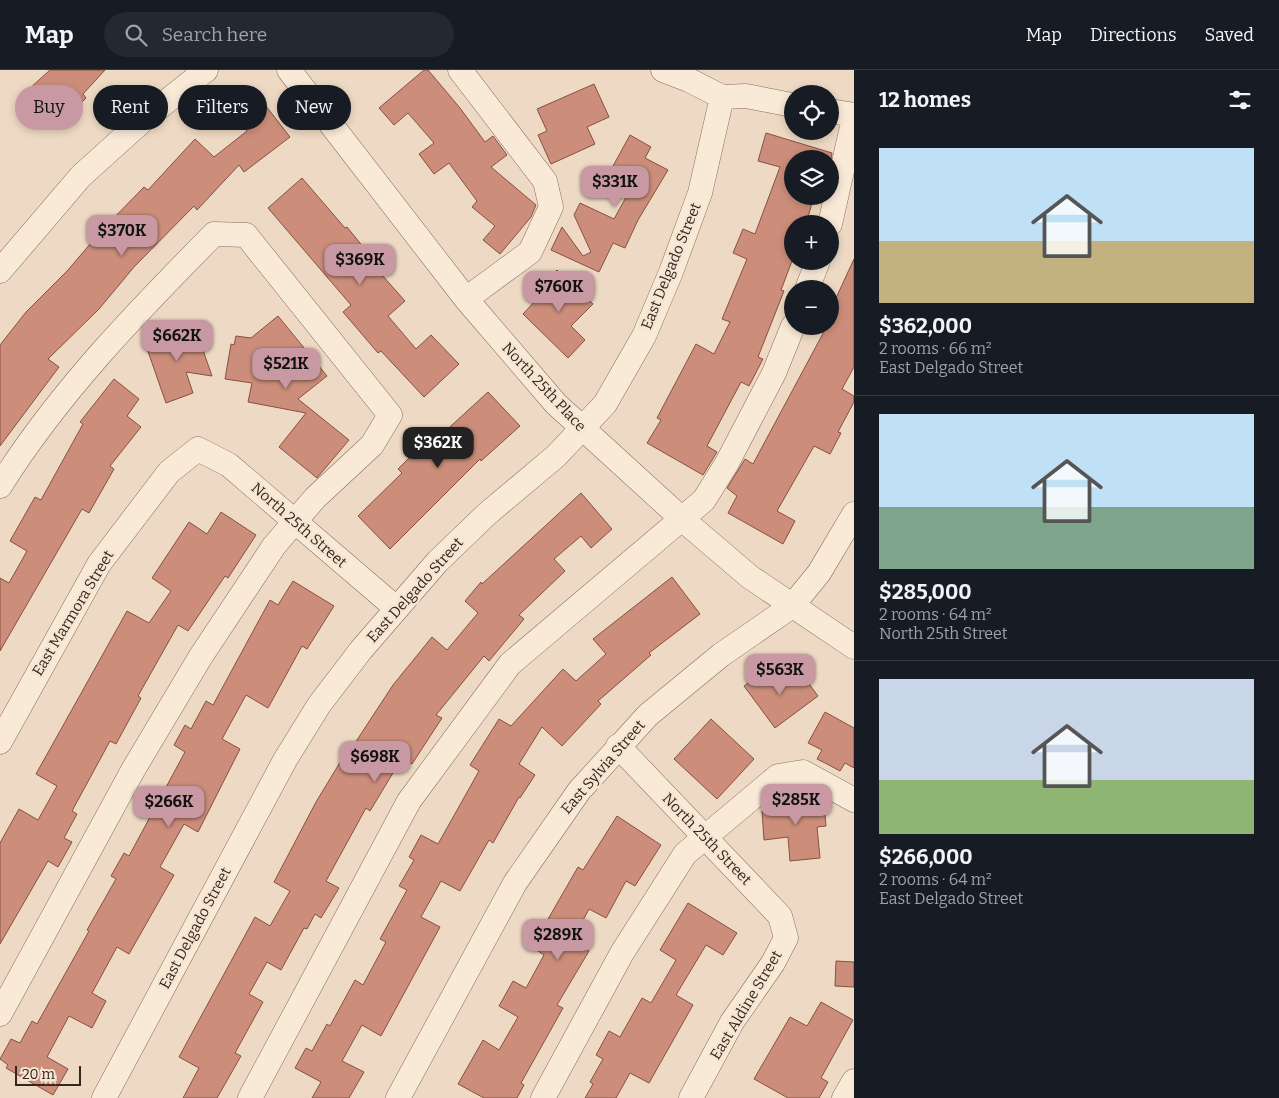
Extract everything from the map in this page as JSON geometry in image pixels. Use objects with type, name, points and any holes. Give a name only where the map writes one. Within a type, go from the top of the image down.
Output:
[{"type":"street","points":[[0,271],[81,176],[142,121],[206,70]]},
{"type":"street","name":"North 25th Place","points":[[289,70],[466,299],[520,364],[582,428],[682,519],[750,577],[854,647]]},
{"type":"street","points":[[460,70],[545,182],[551,207],[530,252],[466,299]]},
{"type":"street","points":[[663,70],[690,80],[722,96],[746,96],[784,103]]},
{"type":"street","name":"East Delgado Street","points":[[104,1098],[285,760],[319,705],[396,608],[480,520],[556,456],[606,404],[644,336],[667,281],[700,193],[722,96]]},
{"type":"street","points":[[832,215],[854,117],[839,113]]},
{"type":"street","points":[[0,486],[14,464],[80,377],[127,322],[214,234],[246,235],[390,415],[372,445],[315,498],[274,546],[201,656],[133,770],[0,1014]]},
{"type":"street","points":[[250,1098],[409,801],[510,664],[704,500],[727,463],[774,373],[789,335]]},
{"type":"street","name":"North 25th Street","points":[[198,448],[229,465],[396,608]]},
{"type":"street","name":"East Marmora Street","points":[[0,742],[100,564],[169,472],[198,448]]},
{"type":"street","name":"East Sylvia Street","points":[[398,1098],[515,883],[579,791],[648,715],[689,680],[792,606],[819,573],[854,514]]},
{"type":"street","name":"North 25th Street","points":[[618,746],[780,916],[786,938]]},
{"type":"street","points":[[544,1098],[622,953],[686,854],[778,776],[803,772],[854,800]]},
{"type":"street","name":"East Aldine Street","points":[[691,1098],[732,1022],[773,963],[786,938]]},
{"type":"street","points":[[844,1098],[854,1081]]},
{"type":"building","points":[[50,70],[105,70],[83,94],[83,85],[33,85]]},
{"type":"building","points":[[424,70],[428,70],[460,108],[485,142],[493,136],[507,155],[491,167],[536,205],[531,217],[500,254],[483,240],[495,226],[472,207],[477,201],[449,163],[434,174],[419,154],[434,143],[408,113],[394,125],[379,108]]},
{"type":"building","points":[[594,84],[609,117],[587,127],[595,144],[551,164],[538,135],[547,131],[537,109]]},
{"type":"building","points":[[267,107],[277,120],[277,130],[285,130],[290,137],[244,172],[239,165],[197,210],[194,206],[134,267],[99,309],[48,359],[59,367],[0,446],[0,345],[26,312],[68,270],[102,230],[144,187],[148,190],[195,139],[214,157],[247,131],[267,130]]},
{"type":"building","points":[[766,133],[822,150],[784,150],[784,205],[811,205],[809,215],[784,215],[784,270],[789,270],[781,290],[784,291],[758,357],[763,359],[749,386],[741,382],[707,446],[717,452],[703,475],[647,443],[661,420],[657,418],[696,344],[714,354],[730,322],[722,319],[747,259],[733,253],[743,229],[755,234],[780,167],[758,161]]},
{"type":"building","points":[[630,135],[651,147],[645,158],[668,170],[638,220],[625,248],[613,243],[599,272],[551,250],[562,227],[583,256],[591,252],[574,215],[580,203],[614,219],[630,190],[607,177]]},
{"type":"building","points":[[302,178],[345,228],[347,227],[377,264],[374,266],[405,301],[388,316],[416,349],[431,335],[459,364],[424,397],[381,351],[378,353],[343,312],[351,305],[268,208]]},
{"type":"building","points":[[854,259],[854,367],[842,389],[854,396],[854,402],[838,432],[841,433],[830,454],[814,446],[777,511],[795,521],[783,544],[728,513],[737,496],[727,488],[745,459],[753,464],[822,335],[839,335],[839,292]]},
{"type":"building","points":[[557,270],[593,304],[571,326],[585,340],[568,358],[523,314],[548,287],[544,283]]},
{"type":"building","points":[[278,316],[327,376],[298,399],[349,440],[317,478],[279,447],[306,413],[248,402],[252,383],[225,379],[231,344],[234,345],[236,336],[251,338]]},
{"type":"building","points":[[179,328],[183,338],[197,333],[212,376],[186,372],[193,393],[166,403],[144,340]]},
{"type":"building","points":[[114,379],[139,399],[127,416],[141,427],[110,466],[114,469],[89,513],[82,509],[0,651],[0,578],[9,583],[27,551],[10,541],[35,497],[41,500],[83,424],[80,422]]},
{"type":"building","points":[[488,392],[520,426],[481,461],[480,459],[390,549],[358,516],[402,473],[398,469],[436,431],[440,436]]},
{"type":"building","points":[[581,493],[612,529],[591,548],[581,536],[554,559],[565,571],[519,615],[524,619],[489,661],[484,656],[436,715],[442,718],[412,764],[402,758],[370,811],[366,808],[326,881],[339,888],[321,918],[315,914],[307,929],[304,928],[281,970],[267,962],[249,994],[263,1002],[235,1053],[241,1056],[217,1098],[183,1098],[199,1068],[179,1057],[255,917],[270,926],[290,891],[274,882],[316,802],[353,741],[355,743],[393,685],[432,637],[447,650],[478,613],[465,601],[481,582],[482,584]]},
{"type":"building","points":[[221,512],[256,535],[228,578],[225,576],[188,631],[178,625],[138,696],[141,698],[116,744],[110,741],[72,811],[77,814],[64,838],[72,842],[58,867],[48,861],[0,944],[0,843],[19,809],[38,820],[57,786],[36,774],[127,611],[149,623],[171,591],[152,578],[189,522],[207,534]]},
{"type":"building","points":[[672,577],[700,614],[649,653],[651,655],[598,701],[601,704],[562,746],[542,727],[519,764],[535,775],[519,797],[493,843],[489,840],[460,891],[441,881],[421,917],[440,927],[381,1036],[362,1025],[342,1061],[364,1072],[349,1098],[312,1098],[321,1082],[295,1068],[306,1048],[312,1051],[327,1024],[330,1026],[355,980],[363,985],[386,942],[380,939],[407,890],[399,886],[414,860],[409,857],[421,835],[438,844],[479,771],[470,765],[499,719],[511,726],[563,669],[576,681],[606,654],[593,639]]},
{"type":"building","points":[[293,581],[334,606],[307,649],[302,646],[268,708],[246,695],[222,739],[240,749],[198,832],[184,824],[160,867],[174,875],[129,954],[117,947],[92,993],[106,1001],[92,1028],[69,1016],[47,1057],[68,1069],[53,1095],[6,1068],[8,1065],[0,1059],[11,1039],[20,1043],[32,1021],[37,1024],[89,931],[87,930],[116,879],[111,876],[124,853],[129,856],[185,752],[174,745],[185,725],[191,729],[206,701],[213,705],[270,600],[278,605]]},
{"type":"building","points":[[768,669],[782,687],[801,673],[818,696],[775,728],[744,686]]},
{"type":"building","points":[[825,712],[854,728],[854,768],[845,763],[840,771],[817,759],[822,750],[808,743]]},
{"type":"building","points":[[711,719],[754,759],[717,799],[674,759]]},
{"type":"building","points":[[807,793],[808,807],[824,805],[826,826],[817,827],[820,858],[790,861],[788,837],[764,840],[762,811],[780,809],[779,796]]},
{"type":"building","points":[[617,816],[661,845],[635,886],[626,881],[606,918],[589,909],[572,941],[589,951],[557,1005],[563,1008],[521,1083],[524,1085],[517,1098],[484,1098],[458,1084],[483,1040],[499,1050],[518,1017],[499,1006],[513,981],[526,988],[544,955],[532,947],[578,867],[583,870]]},
{"type":"building","points":[[688,903],[737,933],[723,955],[706,945],[676,995],[693,1005],[649,1083],[630,1073],[616,1098],[585,1098],[593,1084],[590,1082],[603,1059],[596,1055],[609,1031],[620,1037],[642,998],[651,1003],[676,960],[660,950]]},
{"type":"building","points":[[836,961],[854,962],[854,987],[835,986]]},
{"type":"building","points":[[821,1002],[853,1020],[821,1078],[828,1082],[819,1098],[788,1098],[754,1079],[790,1017],[807,1026]]}]
